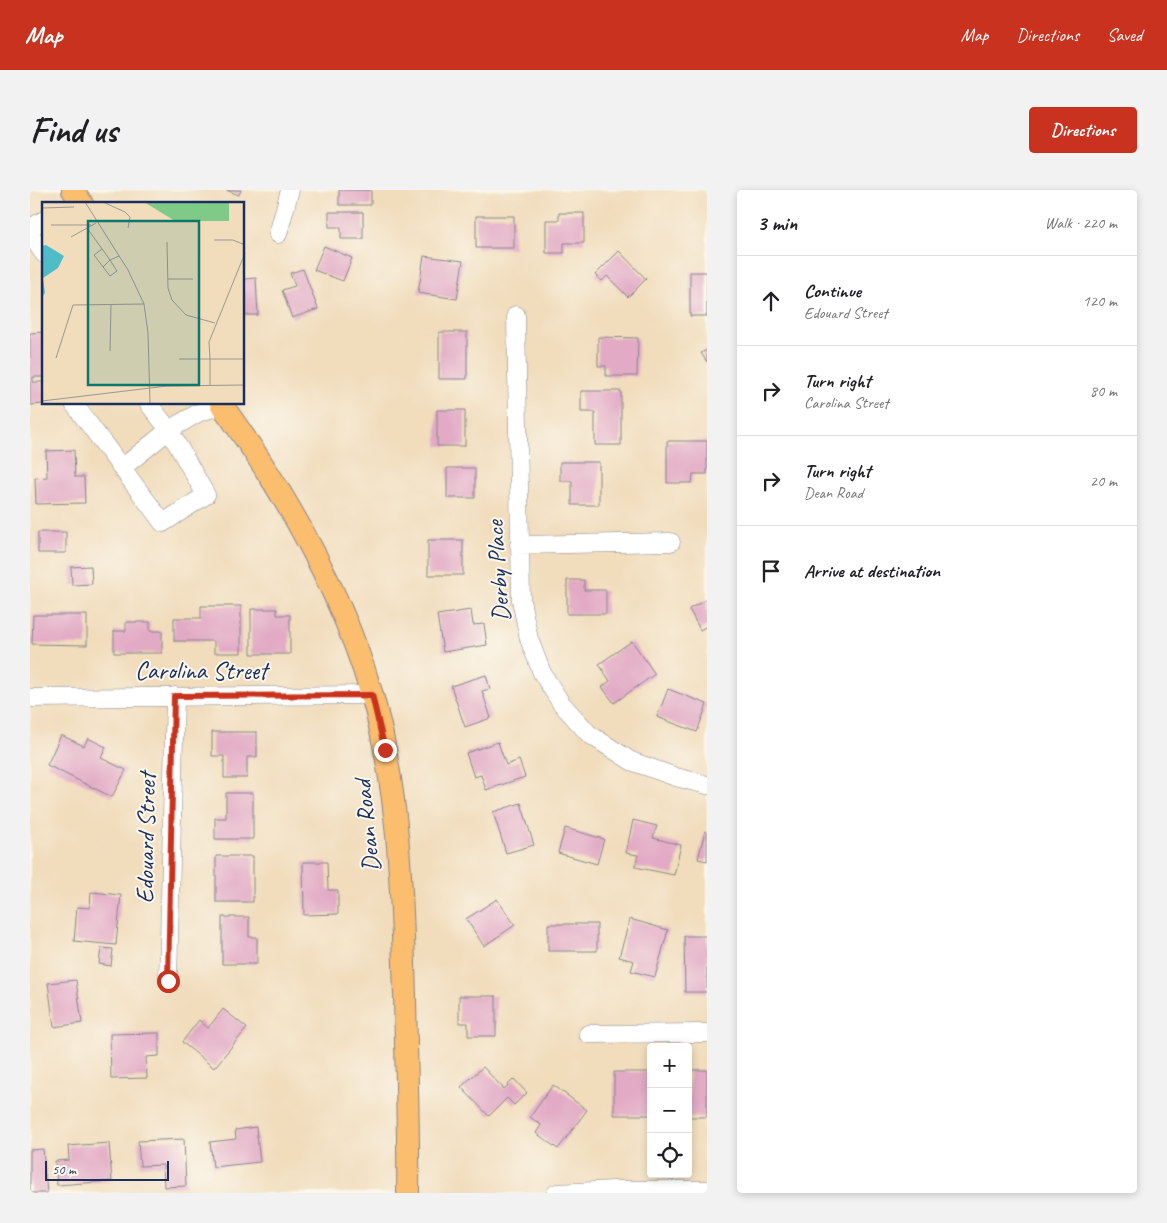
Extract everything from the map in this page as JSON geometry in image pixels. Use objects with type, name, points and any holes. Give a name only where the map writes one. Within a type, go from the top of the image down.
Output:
[{"type":"main road","name":"Dean Road","points":[[222,405],[278,488],[319,562],[352,638],[372,695],[390,776],[398,843],[403,940],[408,1193]]},
{"type":"street","points":[[278,234],[290,190]]},
{"type":"street","points":[[30,228],[42,221]]},
{"type":"street","points":[[30,234],[42,251]]},
{"type":"street","name":"Derby Place","points":[[516,315],[521,600],[529,639],[542,673],[562,703],[589,734],[630,761],[676,777],[707,785]]},
{"type":"street","points":[[75,405],[163,523],[206,496],[168,430],[149,405]]},
{"type":"street","points":[[122,468],[168,430],[198,413],[218,405]]},
{"type":"street","points":[[519,545],[671,542]]},
{"type":"street","name":"Carolina Street","points":[[30,698],[372,695]]},
{"type":"street","name":"Edouard Street","points":[[168,981],[174,696]]},
{"type":"street","points":[[588,1034],[707,1033]]},
{"type":"street","points":[[556,1193],[614,1190],[707,1190]]},
{"type":"building","points":[[226,190],[241,190],[239,195]]},
{"type":"building","points":[[339,190],[371,190],[371,205],[339,205]]},
{"type":"building","points":[[329,212],[363,212],[363,239],[341,239],[341,227],[329,227]]},
{"type":"building","points":[[559,213],[584,213],[584,243],[564,243],[564,253],[546,253],[546,220],[559,220]]},
{"type":"building","points":[[476,216],[514,216],[514,248],[476,248]]},
{"type":"building","points":[[324,246],[352,258],[343,281],[314,270]]},
{"type":"building","points":[[619,251],[646,279],[628,297],[607,276],[602,281],[595,275]]},
{"type":"building","points":[[424,256],[463,261],[457,299],[418,293]]},
{"type":"building","points":[[303,269],[318,309],[292,318],[282,290],[295,286],[290,273]]},
{"type":"building","points":[[690,272],[707,272],[707,316],[690,316]]},
{"type":"building","points":[[256,278],[258,315],[245,315],[245,279]]},
{"type":"building","points":[[42,332],[42,377],[33,377],[33,382],[42,382],[42,404],[30,405],[30,333]]},
{"type":"building","points":[[439,332],[467,332],[467,379],[439,379]]},
{"type":"building","points":[[598,337],[638,338],[637,376],[606,376],[606,366],[598,366]]},
{"type":"building","points":[[707,350],[707,362],[701,353]]},
{"type":"building","points":[[581,391],[621,391],[621,445],[595,445],[595,412],[581,412]]},
{"type":"building","points":[[437,410],[465,410],[465,446],[437,446]]},
{"type":"building","points":[[667,441],[707,441],[707,474],[693,474],[692,483],[667,483]]},
{"type":"building","points":[[74,450],[75,477],[84,477],[85,503],[36,504],[35,478],[47,477],[46,451]]},
{"type":"building","points":[[560,462],[599,462],[599,505],[572,505],[572,481],[560,481]]},
{"type":"building","points":[[447,468],[475,468],[475,498],[447,498]]},
{"type":"building","points":[[38,532],[66,532],[66,553],[38,553]]},
{"type":"building","points":[[428,540],[463,540],[463,575],[428,575]]},
{"type":"building","points":[[91,566],[92,584],[72,585],[71,567]]},
{"type":"building","points":[[567,580],[584,580],[584,590],[606,590],[606,614],[567,614]]},
{"type":"building","points":[[707,599],[707,626],[700,630],[689,609]]},
{"type":"building","points":[[201,606],[241,606],[241,653],[214,653],[214,641],[174,641],[174,618],[201,618]]},
{"type":"building","points":[[251,609],[277,609],[277,615],[290,615],[290,654],[251,654]]},
{"type":"building","points":[[471,610],[473,625],[484,624],[487,645],[443,652],[437,615]]},
{"type":"building","points":[[33,615],[87,615],[87,645],[32,644]]},
{"type":"building","points":[[126,622],[150,622],[150,631],[162,631],[162,653],[114,653],[114,631],[126,631]]},
{"type":"building","points":[[632,641],[655,674],[614,703],[602,687],[610,681],[599,664]]},
{"type":"building","points":[[486,675],[490,689],[482,691],[491,718],[465,727],[451,686]]},
{"type":"building","points":[[668,689],[707,704],[697,732],[657,717]]},
{"type":"building","points":[[212,732],[257,732],[257,757],[247,757],[247,778],[224,778],[224,756],[212,756]]},
{"type":"building","points":[[61,735],[84,746],[88,738],[106,747],[101,758],[126,770],[112,797],[47,765]]},
{"type":"building","points":[[498,742],[506,765],[519,760],[525,777],[486,790],[481,775],[474,777],[466,753]]},
{"type":"building","points":[[226,793],[253,793],[253,839],[215,839],[215,818],[226,818]]},
{"type":"building","points":[[521,803],[534,845],[506,853],[493,812]]},
{"type":"building","points":[[633,820],[657,826],[653,838],[681,845],[674,875],[635,867],[638,855],[626,853]]},
{"type":"building","points":[[565,828],[604,839],[597,864],[558,853]]},
{"type":"building","points":[[705,831],[707,832],[707,861],[698,859]]},
{"type":"building","points":[[216,856],[253,856],[253,902],[216,902]]},
{"type":"building","points":[[303,862],[327,862],[328,890],[338,890],[338,914],[304,915]]},
{"type":"building","points":[[91,892],[121,895],[116,945],[74,941],[77,907],[90,908]]},
{"type":"building","points":[[497,899],[515,925],[484,946],[466,919]]},
{"type":"building","points":[[222,917],[249,917],[249,937],[257,937],[257,964],[222,964]]},
{"type":"building","points":[[630,919],[668,930],[655,977],[631,971],[634,961],[619,957]]},
{"type":"building","points":[[548,924],[597,924],[597,951],[548,951]]},
{"type":"building","points":[[684,936],[707,936],[707,992],[685,992]]},
{"type":"building","points":[[101,948],[113,949],[111,966],[99,964]]},
{"type":"building","points":[[76,980],[82,1023],[54,1027],[48,983]]},
{"type":"building","points":[[459,996],[496,996],[496,1036],[468,1036],[468,1023],[459,1023]]},
{"type":"building","points":[[223,1009],[247,1028],[214,1068],[182,1042],[199,1020],[208,1028]]},
{"type":"building","points":[[159,1033],[159,1056],[146,1057],[147,1078],[111,1079],[110,1034]]},
{"type":"building","points":[[483,1067],[504,1089],[514,1079],[527,1093],[514,1105],[507,1098],[489,1116],[461,1087]]},
{"type":"building","points":[[692,1070],[707,1070],[707,1117],[692,1117]]},
{"type":"building","points":[[614,1072],[647,1072],[647,1115],[614,1115]]},
{"type":"building","points":[[553,1085],[587,1110],[558,1149],[536,1133],[541,1125],[530,1117]]},
{"type":"building","points":[[256,1127],[260,1162],[213,1167],[210,1142],[236,1139],[235,1130]]},
{"type":"building","points":[[184,1139],[186,1186],[164,1187],[163,1165],[140,1166],[138,1141]]},
{"type":"building","points":[[109,1143],[112,1181],[57,1185],[55,1161],[69,1160],[68,1146]]},
{"type":"building","points":[[43,1149],[47,1193],[30,1193],[30,1150]]},
{"type":"route","points":[[168,981],[174,696],[372,695],[385,750]]}]
